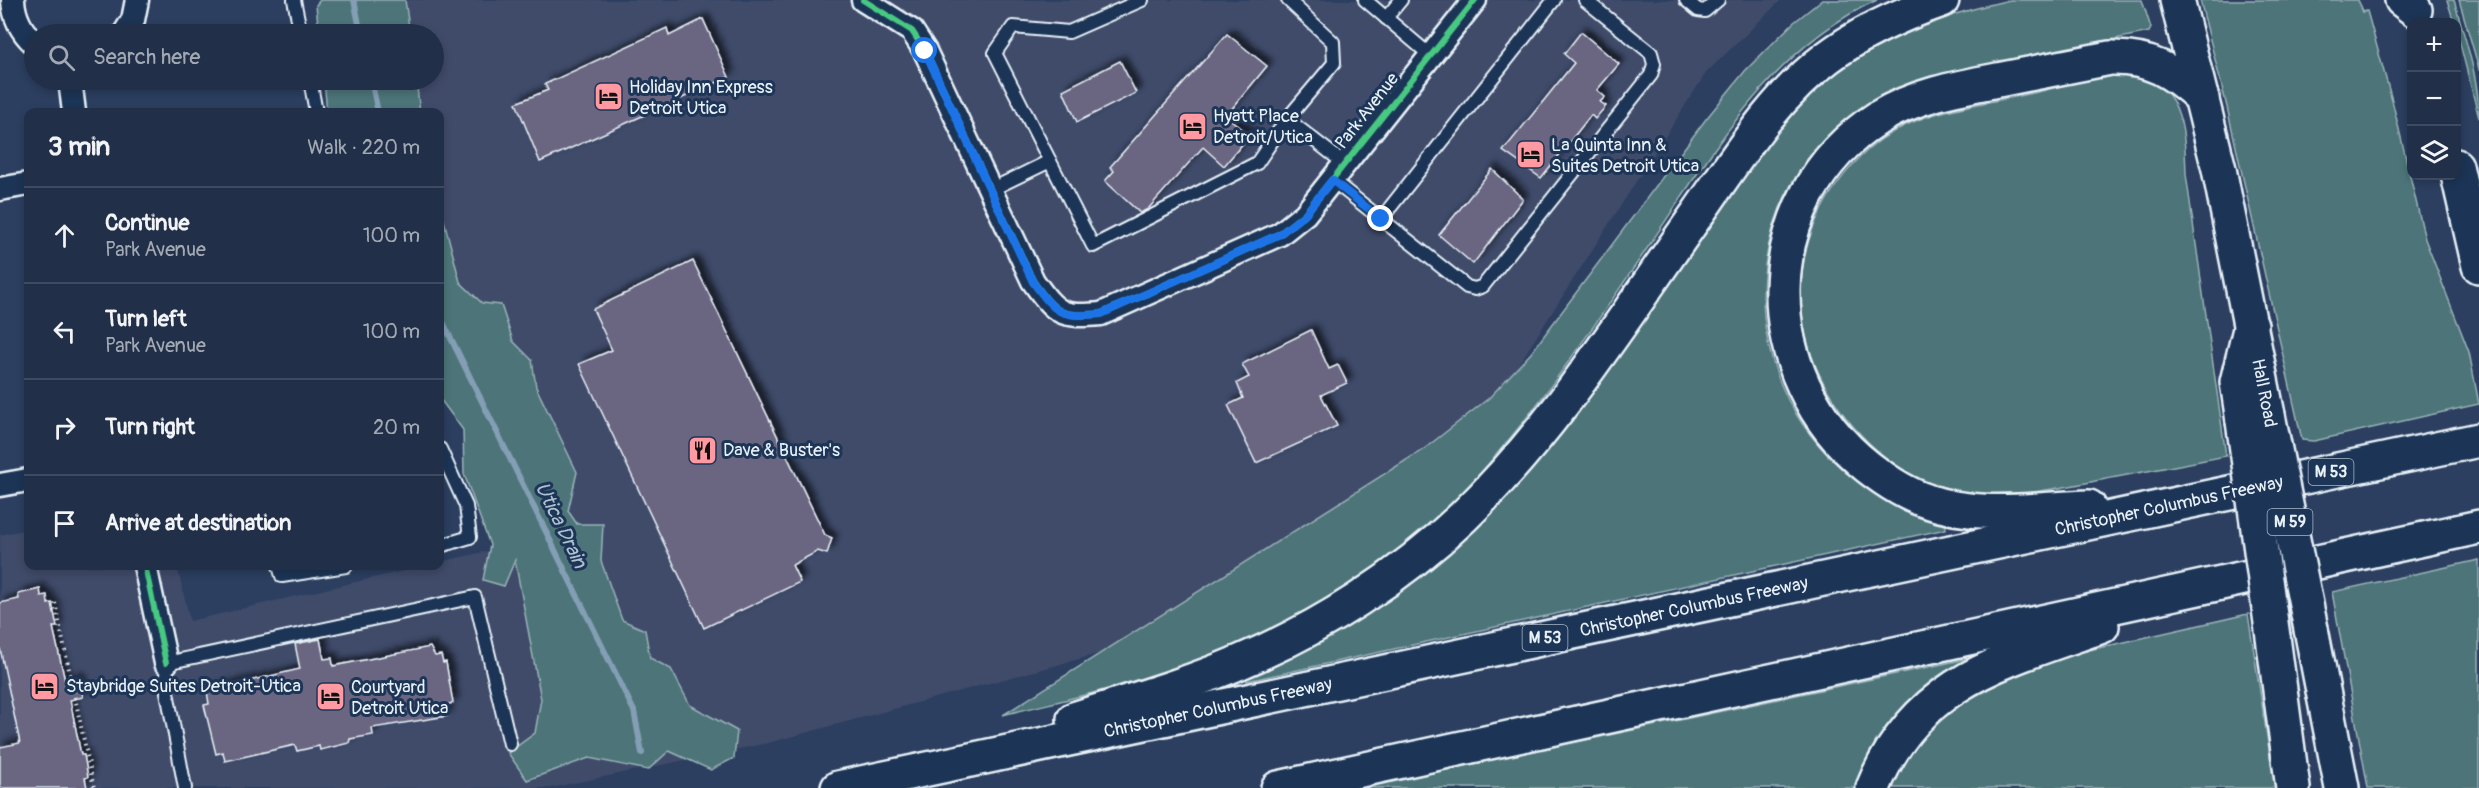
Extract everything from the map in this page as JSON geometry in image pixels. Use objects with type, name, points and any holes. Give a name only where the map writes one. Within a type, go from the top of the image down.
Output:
[{"type":"highway","points":[[907,774],[1191,682],[1241,662],[1314,626],[1391,576],[1462,517],[1519,456],[1585,372],[1755,133],[1802,80],[1826,58],[1877,26],[1942,0]]},
{"type":"highway","points":[[2177,0],[2202,98],[2251,325],[2237,382],[2256,418],[2273,637],[2294,788]]},
{"type":"highway","points":[[2184,503],[1972,511],[1927,501],[1905,492],[1882,478],[1841,443],[1808,395],[1795,369],[1786,339],[1782,282],[1787,250],[1796,219],[1809,190],[1830,160],[1852,138],[1879,118],[1908,103],[1978,84],[2110,58],[2127,57],[2140,59],[2162,68],[2183,80],[2202,98]]},
{"type":"highway","points":[[2460,180],[2479,266]]},
{"type":"highway","name":"Hall Road","points":[[2256,418],[2311,629],[2342,788]]},
{"type":"highway","name":"Christopher Columbus Freeway","points":[[838,788],[2479,440]]},
{"type":"highway","points":[[1278,788],[2479,527]]},
{"type":"highway","points":[[1873,788],[1886,760],[1920,715],[1936,699],[1975,674],[2003,661],[2234,579]]},
{"type":"street","points":[[130,24],[137,0]]},
{"type":"street","name":"Park Avenue","points":[[863,0],[912,31],[925,51],[1033,282],[1049,304],[1069,316],[1101,314],[1280,234],[1305,214],[1475,0]]},
{"type":"street","points":[[9,5],[24,32]]},
{"type":"street","points":[[71,90],[74,108]]},
{"type":"street","points":[[0,189],[24,185]]},
{"type":"street","points":[[0,485],[24,481]]},
{"type":"street","points":[[146,570],[166,663]]},
{"type":"lane","points":[[294,0],[299,24]]},
{"type":"lane","points":[[1142,0],[1069,32],[1013,27],[995,53],[1093,246],[1257,163],[1287,119],[1334,63],[1333,42],[1288,0]]},
{"type":"lane","points":[[1365,0],[1431,56]]},
{"type":"lane","points":[[1386,18],[1401,0]]},
{"type":"lane","points":[[1381,219],[1554,0]]},
{"type":"lane","points":[[1287,119],[1381,219],[1467,286],[1475,289],[1483,286],[1651,75],[1654,64],[1651,53],[1585,0]]},
{"type":"lane","points":[[1686,0],[1698,10],[1705,11],[1718,0]]},
{"type":"lane","points":[[311,90],[315,108]]},
{"type":"lane","points":[[990,190],[1050,161]]},
{"type":"lane","points":[[444,458],[466,506],[471,537],[444,545]]},
{"type":"lane","points":[[280,570],[282,576],[320,570]]},
{"type":"lane","points":[[185,788],[167,692],[166,663],[475,597],[510,744]]},
{"type":"path","points":[[55,603],[94,788]]},
{"type":"shaded area","points":[[355,0],[1781,0],[1706,73],[1497,398],[1264,609],[768,743],[550,788],[0,788],[0,535],[24,530],[24,570],[178,570],[190,621],[407,570],[444,570],[444,561],[548,537],[444,323],[444,108],[378,108],[374,90],[444,90],[444,24],[360,24]]},
{"type":"green space","points":[[320,0],[405,0],[409,24],[318,24],[316,5]]},
{"type":"green space","points":[[1822,0],[1877,0],[1839,21],[1805,46],[1746,107],[1695,176],[1597,322],[1544,395],[1487,466],[1423,532],[1341,591],[1294,619],[1245,643],[1195,663],[1147,678],[1003,715],[1424,449],[1489,398],[1531,353],[1706,119],[1745,71],[1793,23]]},
{"type":"green space","points":[[2010,0],[2142,0],[2151,28],[2149,32],[1931,78],[1889,92],[1876,99],[1833,131],[1800,170],[1777,215],[1765,264],[1764,315],[1774,364],[1795,412],[1827,454],[1854,477],[1882,493],[1945,520],[1946,529],[1247,681],[1246,675],[1381,601],[1770,141],[1824,83],[1874,48],[1895,37],[1940,19]]},
{"type":"green space","points":[[2200,0],[2358,0],[2363,12],[2367,11],[2407,163],[2407,180],[2411,180],[2425,239],[2469,352],[2479,404],[2314,441],[2302,440],[2227,107]]},
{"type":"green space","points":[[2447,0],[2454,0],[2459,18],[2453,18]]},
{"type":"green space","points":[[2459,0],[2479,0],[2479,71],[2478,65]]},
{"type":"green space","points":[[2461,24],[2477,88],[2479,118],[2461,48]]},
{"type":"green space","points":[[2113,73],[2141,77],[2155,83],[2174,103],[2179,116],[2183,130],[2186,174],[2226,456],[2020,494],[1959,494],[1919,483],[1901,471],[1870,444],[1841,410],[1819,374],[1806,335],[1801,296],[1805,257],[1817,219],[1838,182],[1869,149],[1908,124],[1952,109],[2042,91]]},
{"type":"green space","points":[[325,90],[417,90],[420,108],[327,108]]},
{"type":"green space","points":[[444,220],[460,282],[482,303],[501,305],[513,341],[532,360],[536,387],[577,472],[568,511],[577,524],[603,524],[601,561],[622,620],[645,630],[650,658],[671,669],[690,705],[737,731],[734,758],[711,770],[669,751],[648,770],[589,758],[527,780],[508,753],[535,733],[541,699],[515,560],[504,586],[483,580],[490,545],[464,474],[463,430],[444,404]]},
{"type":"green space","points":[[2479,560],[2479,788],[2368,788],[2332,592]]},
{"type":"green space","points":[[2248,614],[2275,788],[1887,788],[1897,766],[1934,722],[1987,684],[2063,656]]},
{"type":"green space","points":[[1966,659],[1967,666],[1859,788],[1361,788]]},
{"type":"building","name":"Holiday Inn Express Detroit Utica","points":[[703,19],[729,77],[540,162],[516,103],[548,90],[545,84],[667,28],[669,36]]},
{"type":"building","points":[[1581,32],[1619,64],[1597,90],[1605,97],[1600,102],[1606,106],[1595,119],[1591,115],[1541,178],[1503,151],[1574,63],[1564,54]]},
{"type":"building","name":"Hyatt Place Detroit/Utica","points":[[1227,34],[1267,66],[1226,116],[1250,135],[1224,166],[1203,147],[1148,209],[1140,213],[1105,181],[1114,171],[1110,167]]},
{"type":"building","points":[[1120,61],[1136,93],[1077,122],[1063,90]]},
{"type":"building","points":[[1492,169],[1523,199],[1473,264],[1439,235]]},
{"type":"building","name":"Dave & Buster's","points":[[693,261],[825,535],[832,538],[827,554],[818,551],[792,565],[800,582],[704,628],[579,364],[612,350],[593,309]]},
{"type":"building","points":[[1311,330],[1329,369],[1338,365],[1347,383],[1321,395],[1337,426],[1256,463],[1228,405],[1243,398],[1237,383],[1249,377],[1242,364]]},
{"type":"building","name":"Staybridge Suites Detroit-Utica","points":[[40,589],[41,596],[47,595],[48,604],[52,603],[57,627],[53,627],[65,681],[79,678],[83,697],[70,700],[81,755],[84,755],[88,777],[85,778],[87,788],[0,788],[0,747],[20,743],[0,648],[0,603],[19,599],[18,594]]},
{"type":"building","name":"Courtyard Detroit Utica","points":[[320,639],[324,659],[332,658],[333,666],[430,647],[435,656],[441,655],[443,663],[446,662],[453,703],[446,705],[447,716],[372,728],[373,735],[350,739],[349,743],[320,750],[319,746],[297,751],[295,745],[225,761],[223,752],[216,754],[204,705],[209,704],[207,691],[300,669],[295,644]]},
{"type":"waterway","name":"Utica Drain","points":[[354,0],[359,24]]},
{"type":"waterway","name":"Utica Drain","points":[[373,90],[377,108]]},
{"type":"waterway","name":"Utica Drain","points":[[444,324],[634,711],[642,753]]},
{"type":"cycle path","points":[[863,0],[912,31],[925,51],[1033,281],[1055,307],[1068,314],[1077,315],[1101,314],[1280,234],[1305,214],[1475,0]]},
{"type":"cycle path","points":[[146,570],[166,663]]},
{"type":"place","name":"Holiday Inn Express Detroit Utica","points":[[608,97]]},
{"type":"place","name":"Hyatt Place Detroit/Utica","points":[[1192,126]]},
{"type":"place","name":"La Quinta Inn & Suites Detroit Utica","points":[[1530,155]]},
{"type":"place","name":"Dave & Buster's","points":[[702,450]]},
{"type":"place","name":"Staybridge Suites Detroit-Utica","points":[[45,686]]},
{"type":"place","name":"Courtyard Detroit Utica","points":[[330,697]]},
{"type":"route","points":[[925,51],[1033,282],[1049,304],[1069,316],[1101,314],[1280,234],[1305,214],[1332,180],[1381,219]]}]
